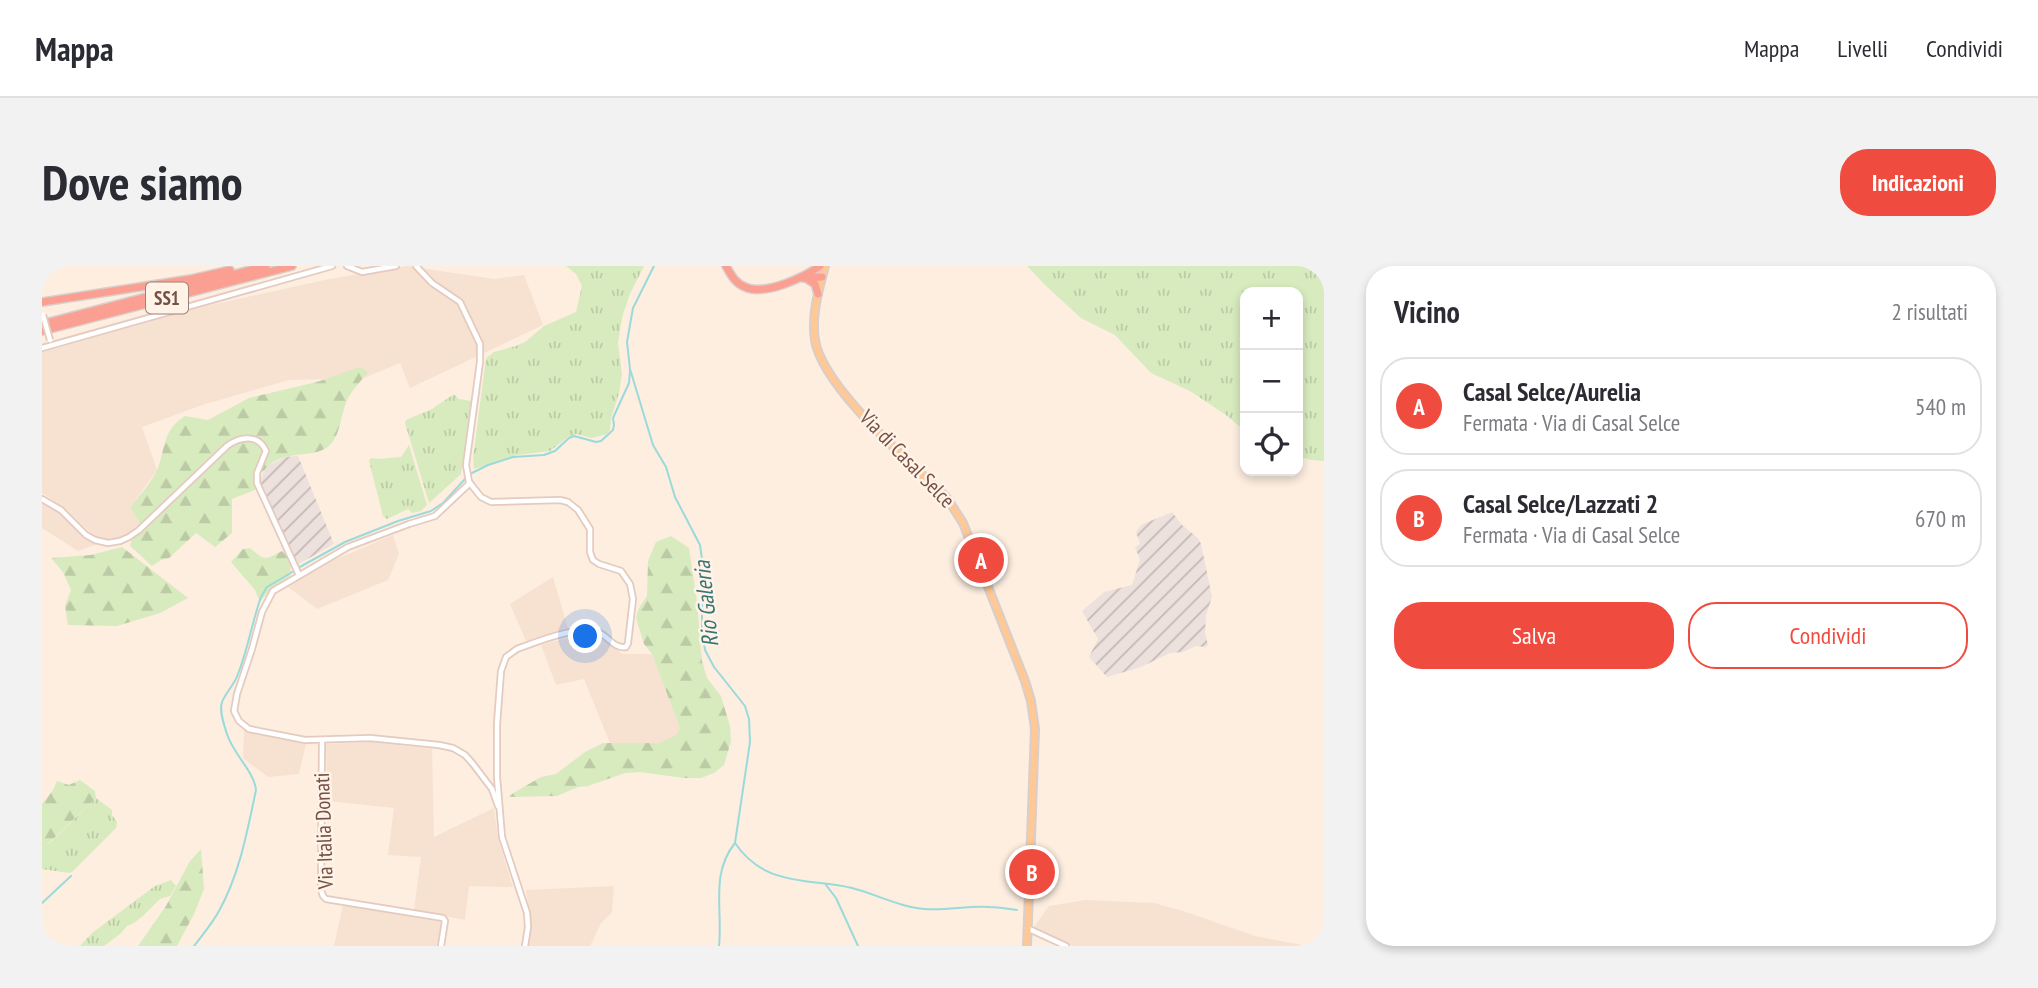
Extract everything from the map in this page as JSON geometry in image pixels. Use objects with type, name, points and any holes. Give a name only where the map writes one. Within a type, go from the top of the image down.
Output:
[{"type":"highway","name":"SS1","points":[[42,331],[292,266]]},
{"type":"highway","points":[[805,276],[820,266]]},
{"type":"highway","name":"SS1","points":[[42,324],[262,267]]},
{"type":"highway","points":[[42,302],[240,268],[262,267]]},
{"type":"highway","points":[[728,268],[739,284],[754,289],[767,289],[805,276],[818,274],[822,277]]},
{"type":"highway","points":[[805,276],[815,284],[818,294]]},
{"type":"main road","name":"Via di Casal Selce","points":[[825,266],[814,325],[820,357],[868,421],[956,509],[1029,693],[1035,729],[1027,946]]},
{"type":"street","points":[[42,348],[51,343],[332,266]]},
{"type":"street","points":[[347,266],[358,271],[396,266]]},
{"type":"street","points":[[358,266],[366,271]]},
{"type":"street","points":[[415,266],[432,283],[461,303],[480,344],[481,354],[466,465],[468,479],[484,499],[494,503],[556,500],[571,504],[589,526],[593,560],[621,571],[629,580],[633,594],[626,647],[618,647],[598,632],[583,631],[560,635],[508,654],[500,673],[497,777],[502,837],[526,908],[528,927],[525,946]]},
{"type":"street","points":[[43,313],[51,343]]},
{"type":"street","points":[[42,499],[64,512],[91,539],[108,543],[122,540],[139,530],[226,446],[241,439],[252,438],[265,448],[265,457],[257,473],[257,480],[297,571]]},
{"type":"street","points":[[468,479],[434,517],[356,544],[297,571],[275,589],[268,598],[234,711],[243,726],[305,740],[370,738],[439,744],[453,748],[473,764],[492,789],[500,808]]},
{"type":"street","name":"Via Italia Donati","points":[[322,741],[323,896],[327,899],[443,918],[445,921],[441,946]]},
{"type":"street","points":[[1026,928],[1066,946]]},
{"type":"shaded area","points":[[407,266],[494,279],[524,275],[543,325],[410,388],[400,363],[364,378],[289,380],[202,405],[142,427],[157,470],[130,508],[141,525],[124,538],[105,541],[96,538],[67,510],[42,493],[42,351],[202,307],[329,279]]},
{"type":"shaded area","points":[[298,456],[334,544],[295,566],[258,485],[266,467],[285,457]]},
{"type":"shaded area","points":[[42,503],[66,515],[84,538],[98,544],[78,551],[42,528]]},
{"type":"shaded area","points":[[1172,512],[1201,544],[1212,597],[1206,616],[1205,633],[1208,645],[1170,653],[1141,667],[1107,677],[1089,657],[1098,639],[1082,611],[1104,592],[1132,585],[1140,560],[1135,547],[1140,544],[1136,532],[1141,525]]},
{"type":"shaded area","points":[[393,535],[399,554],[388,580],[317,609],[288,587],[334,560]]},
{"type":"shaded area","points":[[553,577],[568,629],[526,641],[510,604]]},
{"type":"shaded area","points":[[583,634],[599,637],[623,654],[652,654],[680,728],[676,735],[660,743],[610,743],[584,679],[556,685],[541,645]]},
{"type":"shaded area","points":[[244,730],[306,744],[299,774],[268,777],[243,758]]},
{"type":"shaded area","points":[[373,742],[432,749],[434,837],[494,808],[498,839],[513,887],[469,886],[465,920],[414,910],[421,857],[388,855],[394,808],[328,801],[326,744]]},
{"type":"shaded area","points":[[614,886],[612,912],[601,923],[590,946],[529,946],[531,928],[526,890]]},
{"type":"shaded area","points":[[1086,900],[1154,903],[1255,936],[1307,946],[1073,946],[1034,927],[1049,906]]},
{"type":"shaded area","points":[[343,905],[441,922],[437,946],[334,946]]},
{"type":"green space","points":[[566,266],[644,266],[629,296],[622,318],[618,343],[622,374],[610,430],[607,434],[592,438],[576,434],[550,451],[517,455],[474,469],[473,458],[486,358],[494,352],[525,342],[544,326],[576,312],[582,286],[576,274]]},
{"type":"green space","points":[[1027,266],[1324,266],[1324,461],[1303,458],[1303,287],[1240,287],[1240,427],[1190,391],[1151,373],[1115,335],[1081,318]]},
{"type":"green space","points":[[360,367],[368,372],[348,398],[337,434],[331,444],[316,452],[279,459],[262,473],[260,470],[266,450],[263,442],[252,435],[234,439],[141,525],[130,508],[158,468],[166,439],[178,421],[185,416],[208,420],[249,398],[317,382]]},
{"type":"green space","points":[[454,394],[459,399],[472,401],[461,474],[429,503],[405,423]]},
{"type":"green space","points":[[245,440],[258,442],[263,451],[254,476],[257,489],[232,499],[232,533],[215,547],[196,533],[169,558],[152,566],[130,546],[132,538],[234,443]]},
{"type":"green space","points":[[409,445],[427,505],[421,511],[412,513],[408,509],[387,519],[383,516],[369,461],[371,458],[401,457]]},
{"type":"green space","points":[[671,536],[689,548],[702,661],[707,678],[721,696],[730,726],[731,741],[724,765],[701,778],[625,773],[557,796],[509,797],[541,777],[556,774],[585,752],[603,743],[660,743],[676,735],[680,728],[652,654],[644,644],[636,618],[647,596],[648,561],[656,542]]},
{"type":"green space","points":[[122,547],[188,598],[160,613],[117,626],[68,625],[65,606],[71,590],[63,572],[51,558],[91,555]]},
{"type":"green space","points":[[250,548],[265,558],[282,551],[290,566],[290,576],[269,591],[260,602],[255,590],[231,562],[243,549]]},
{"type":"green space","points":[[80,780],[95,791],[96,798],[42,847],[42,804],[57,781],[69,785]]},
{"type":"green space","points":[[96,798],[112,810],[117,822],[116,828],[72,872],[42,869],[42,847],[51,842]]},
{"type":"green space","points":[[201,849],[204,889],[177,946],[138,946],[166,906],[190,861]]},
{"type":"green space","points":[[171,880],[176,886],[170,896],[160,899],[104,946],[80,946],[92,933],[155,886]]},
{"type":"waterway","name":"Rio Galeria","points":[[654,266],[633,308],[627,342],[630,369],[653,445],[666,467],[675,497],[700,545],[705,650],[714,667],[745,706],[749,719],[750,742],[735,843],[727,855],[720,880],[719,946]]},
{"type":"waterway","points":[[470,474],[513,457],[544,455],[555,451],[574,436],[601,441],[613,430],[613,418],[629,383],[630,370]]},
{"type":"waterway","points":[[298,568],[345,542],[431,511],[443,503],[466,478]]},
{"type":"waterway","points":[[194,946],[216,916],[232,882],[242,852],[256,790],[227,734],[221,714],[222,702],[238,674],[261,597],[267,587],[294,571]]},
{"type":"waterway","points":[[735,843],[760,867],[788,878],[852,888],[915,908],[997,907],[1017,910]]},
{"type":"waterway","points":[[42,903],[71,876]]},
{"type":"waterway","points":[[826,885],[836,898],[858,946]]},
{"type":"place","name":"Casal Selce/Aurelia","points":[[981,560]]},
{"type":"place","name":"Casal Selce/Lazzati 2","points":[[1032,872]]}]
